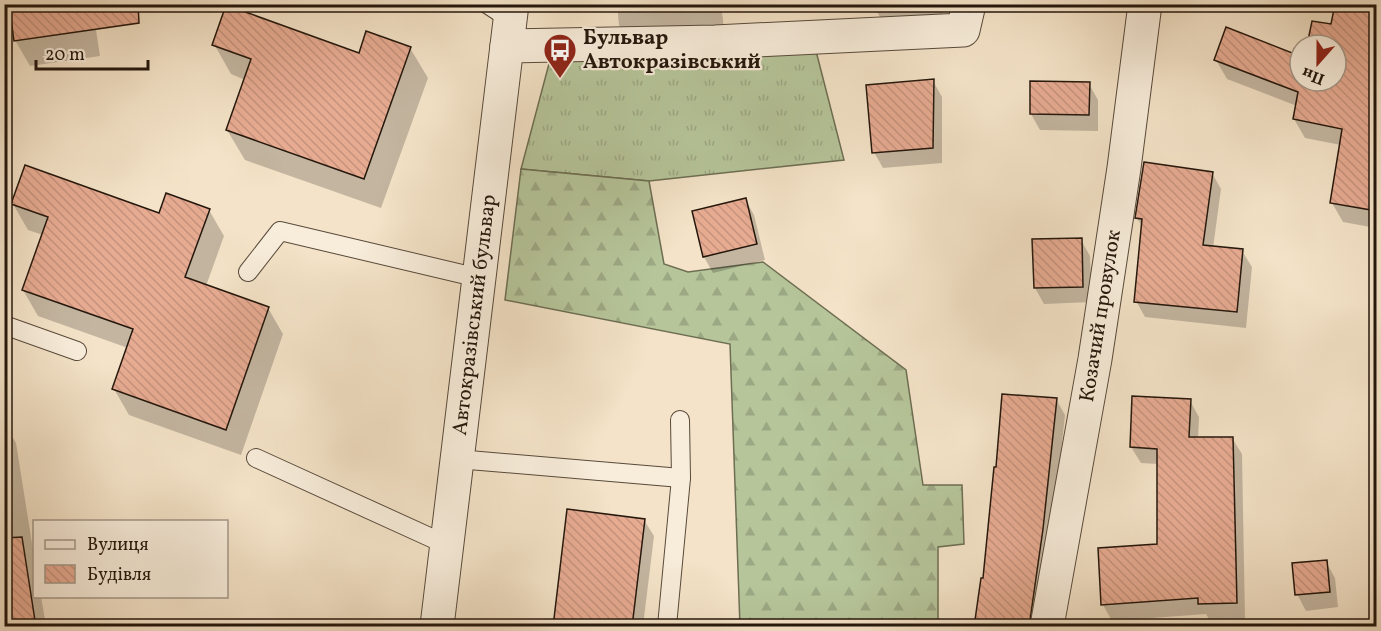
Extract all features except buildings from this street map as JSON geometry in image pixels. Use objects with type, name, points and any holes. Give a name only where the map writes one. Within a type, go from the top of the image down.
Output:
[{"type":"street","name":"Козачий провулок","points":[[1047,627],[1096,348],[1124,168],[1145,4]]},
{"type":"street","points":[[504,19],[715,42],[966,17]]},
{"type":"street","name":"Автокразівський бульвар","points":[[437,627],[479,278],[504,19]]},
{"type":"lane","points":[[248,272],[280,231],[479,278]]},
{"type":"lane","points":[[4,324],[77,351]]},
{"type":"lane","points":[[667,627],[681,478],[680,420]]},
{"type":"lane","points":[[256,458],[447,545]]},
{"type":"lane","points":[[457,459],[681,478]]},
{"type":"green space","points":[[816,51],[844,160],[649,181],[521,169],[550,60]]},
{"type":"green space","points":[[521,169],[649,181],[664,264],[688,272],[763,262],[906,370],[923,485],[962,485],[964,544],[938,547],[938,626],[740,626],[730,344],[505,300]]},
{"type":"place","name":"Бульвар Автокразівський","points":[[560,79]]}]
